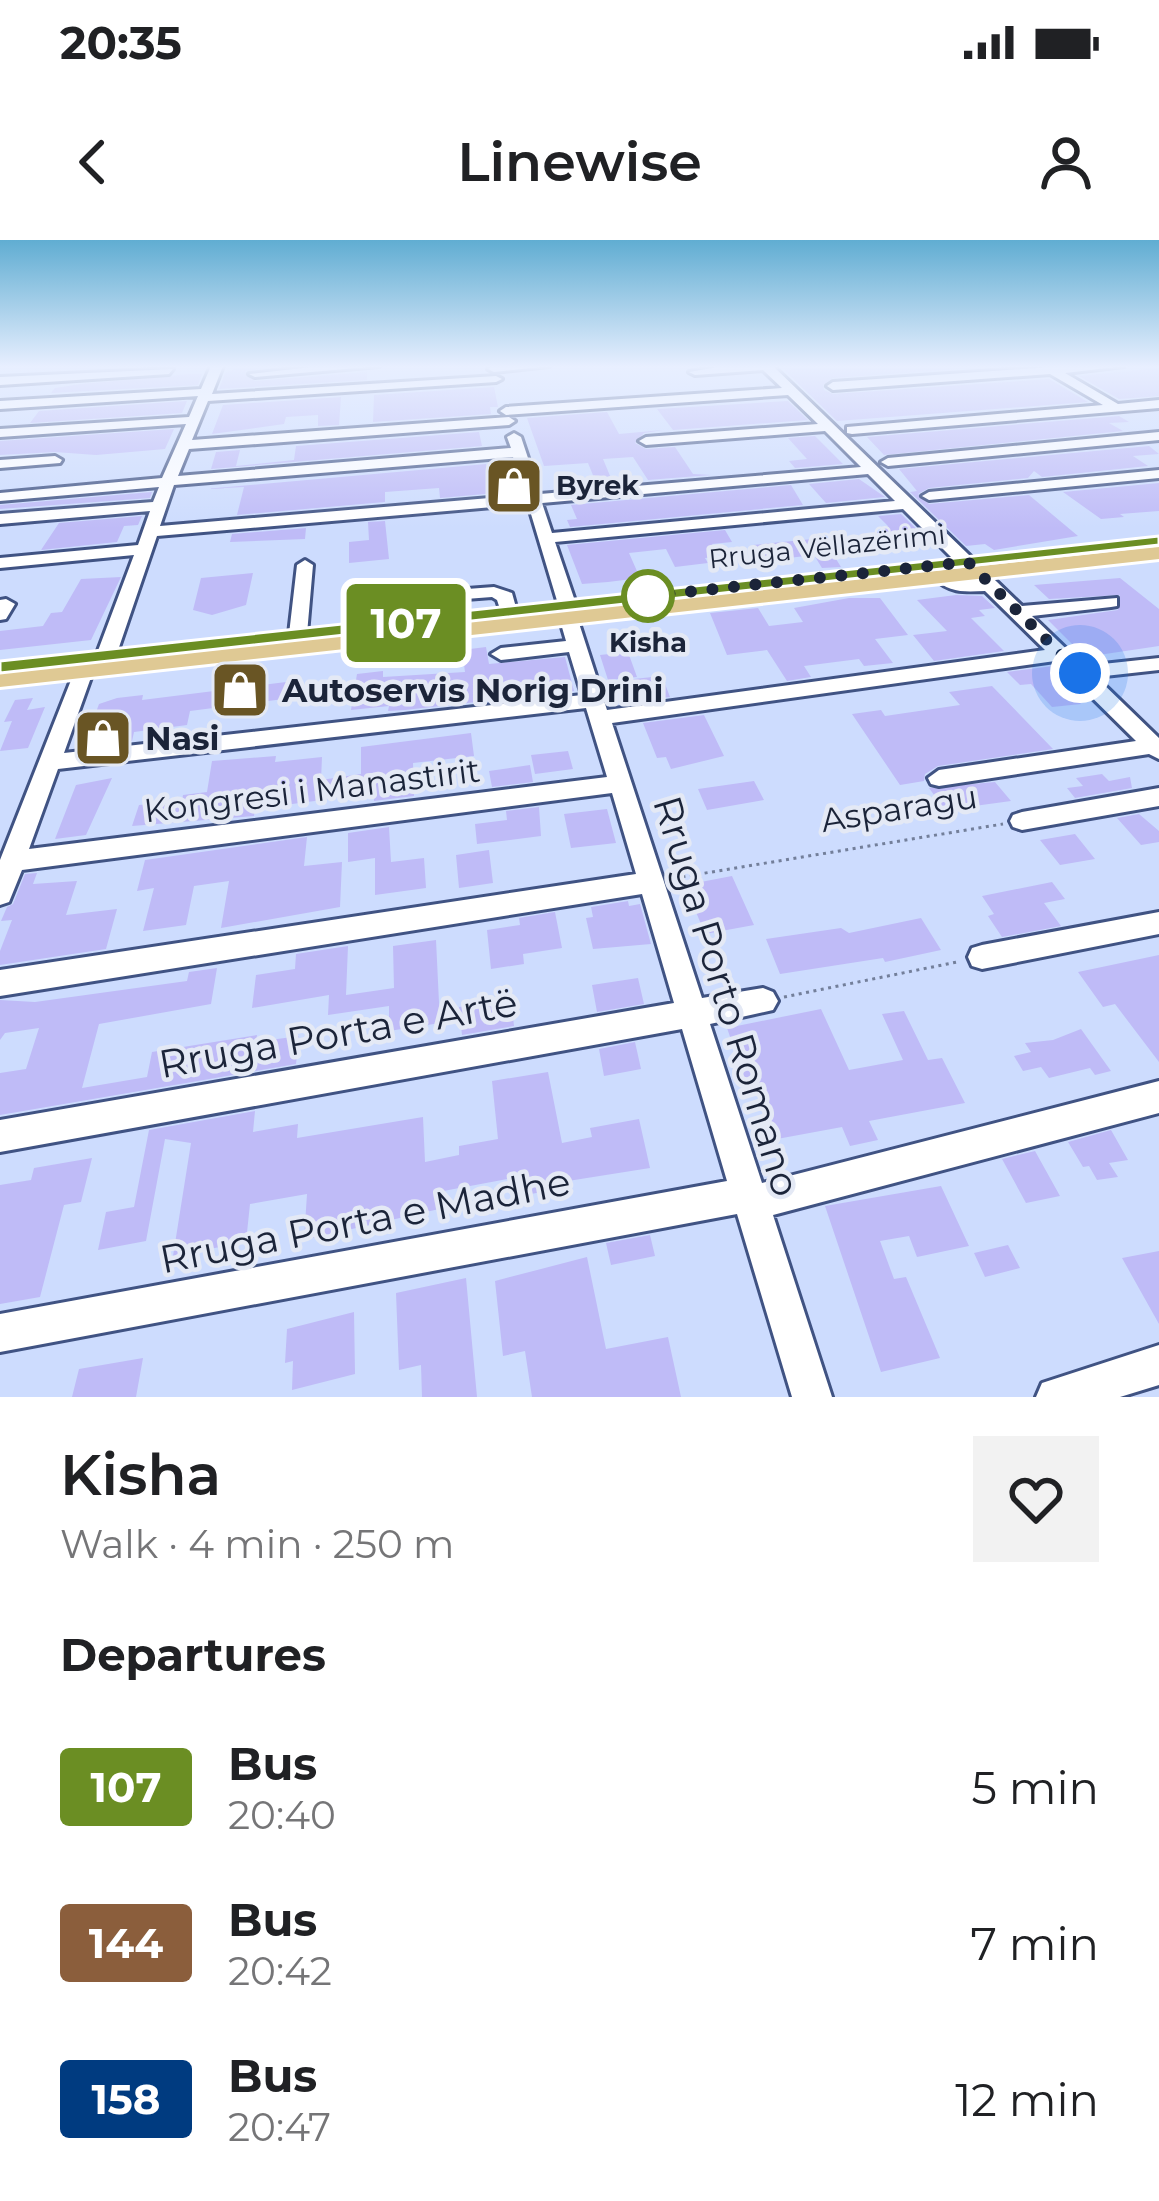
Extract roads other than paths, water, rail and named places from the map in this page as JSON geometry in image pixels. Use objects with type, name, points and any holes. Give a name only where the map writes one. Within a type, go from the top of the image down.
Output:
[{"type":"main road","name":"Rruga Vëllazërimi","points":[[0,667],[570,622],[978,573],[1159,541]]},
{"type":"main road","name":"Rruga Vëllazërimi","points":[[0,679],[298,634],[508,611],[570,622],[1159,553]]},
{"type":"street","points":[[0,433],[195,420],[95,663],[12,845],[0,894]]},
{"type":"street","points":[[184,445],[463,420]]},
{"type":"street","name":"Rruga Porto Romano","points":[[508,420],[812,1397]]},
{"type":"street","points":[[582,420],[584,424]]},
{"type":"street","points":[[821,420],[1158,749]]},
{"type":"street","points":[[852,430],[978,420]]},
{"type":"street","points":[[1136,420],[1159,435]]},
{"type":"street","points":[[1141,423],[1159,421]]},
{"type":"street","points":[[646,441],[828,427]]},
{"type":"street","points":[[888,462],[1159,435]]},
{"type":"street","points":[[381,477],[520,459]]},
{"type":"street","points":[[0,496],[520,459]]},
{"type":"street","points":[[0,464],[56,460]]},
{"type":"street","points":[[0,562],[147,541],[532,500],[871,470]]},
{"type":"street","points":[[929,496],[1159,474]]},
{"type":"street","points":[[546,538],[906,504]]},
{"type":"street","points":[[0,519],[159,506]]},
{"type":"street","points":[[298,634],[305,565]]},
{"type":"street","points":[[413,598],[494,592],[506,597],[508,611]]},
{"type":"street","points":[[1018,612],[1111,602]]},
{"type":"street","points":[[501,654],[570,622]]},
{"type":"street","points":[[51,762],[596,709],[1061,654]]},
{"type":"street","points":[[1080,673],[1159,664]]},
{"type":"street","points":[[939,778],[1158,749]]},
{"type":"street","name":"Kongresi i Manastirit","points":[[12,845],[619,784]]},
{"type":"street","name":"Asparagu","points":[[1022,821],[1159,797]]},
{"type":"street","points":[[0,982],[650,882]]},
{"type":"street","points":[[982,957],[1159,923]]},
{"type":"street","name":"Rruga Porta e Artë","points":[[0,1136],[763,1001]]},
{"type":"street","name":"Rruga Porta e Madhe","points":[[0,1333],[749,1199],[1159,1097]]},
{"type":"street","points":[[1056,1397],[1159,1365]]},
{"type":"place","name":"Byrek","points":[[514,486]]},
{"type":"place","name":"Kisha","points":[[648,596]]},
{"type":"place","name":"Autoservis Norig Drini","points":[[240,690]]},
{"type":"place","name":"Nasi","points":[[103,738]]}]
